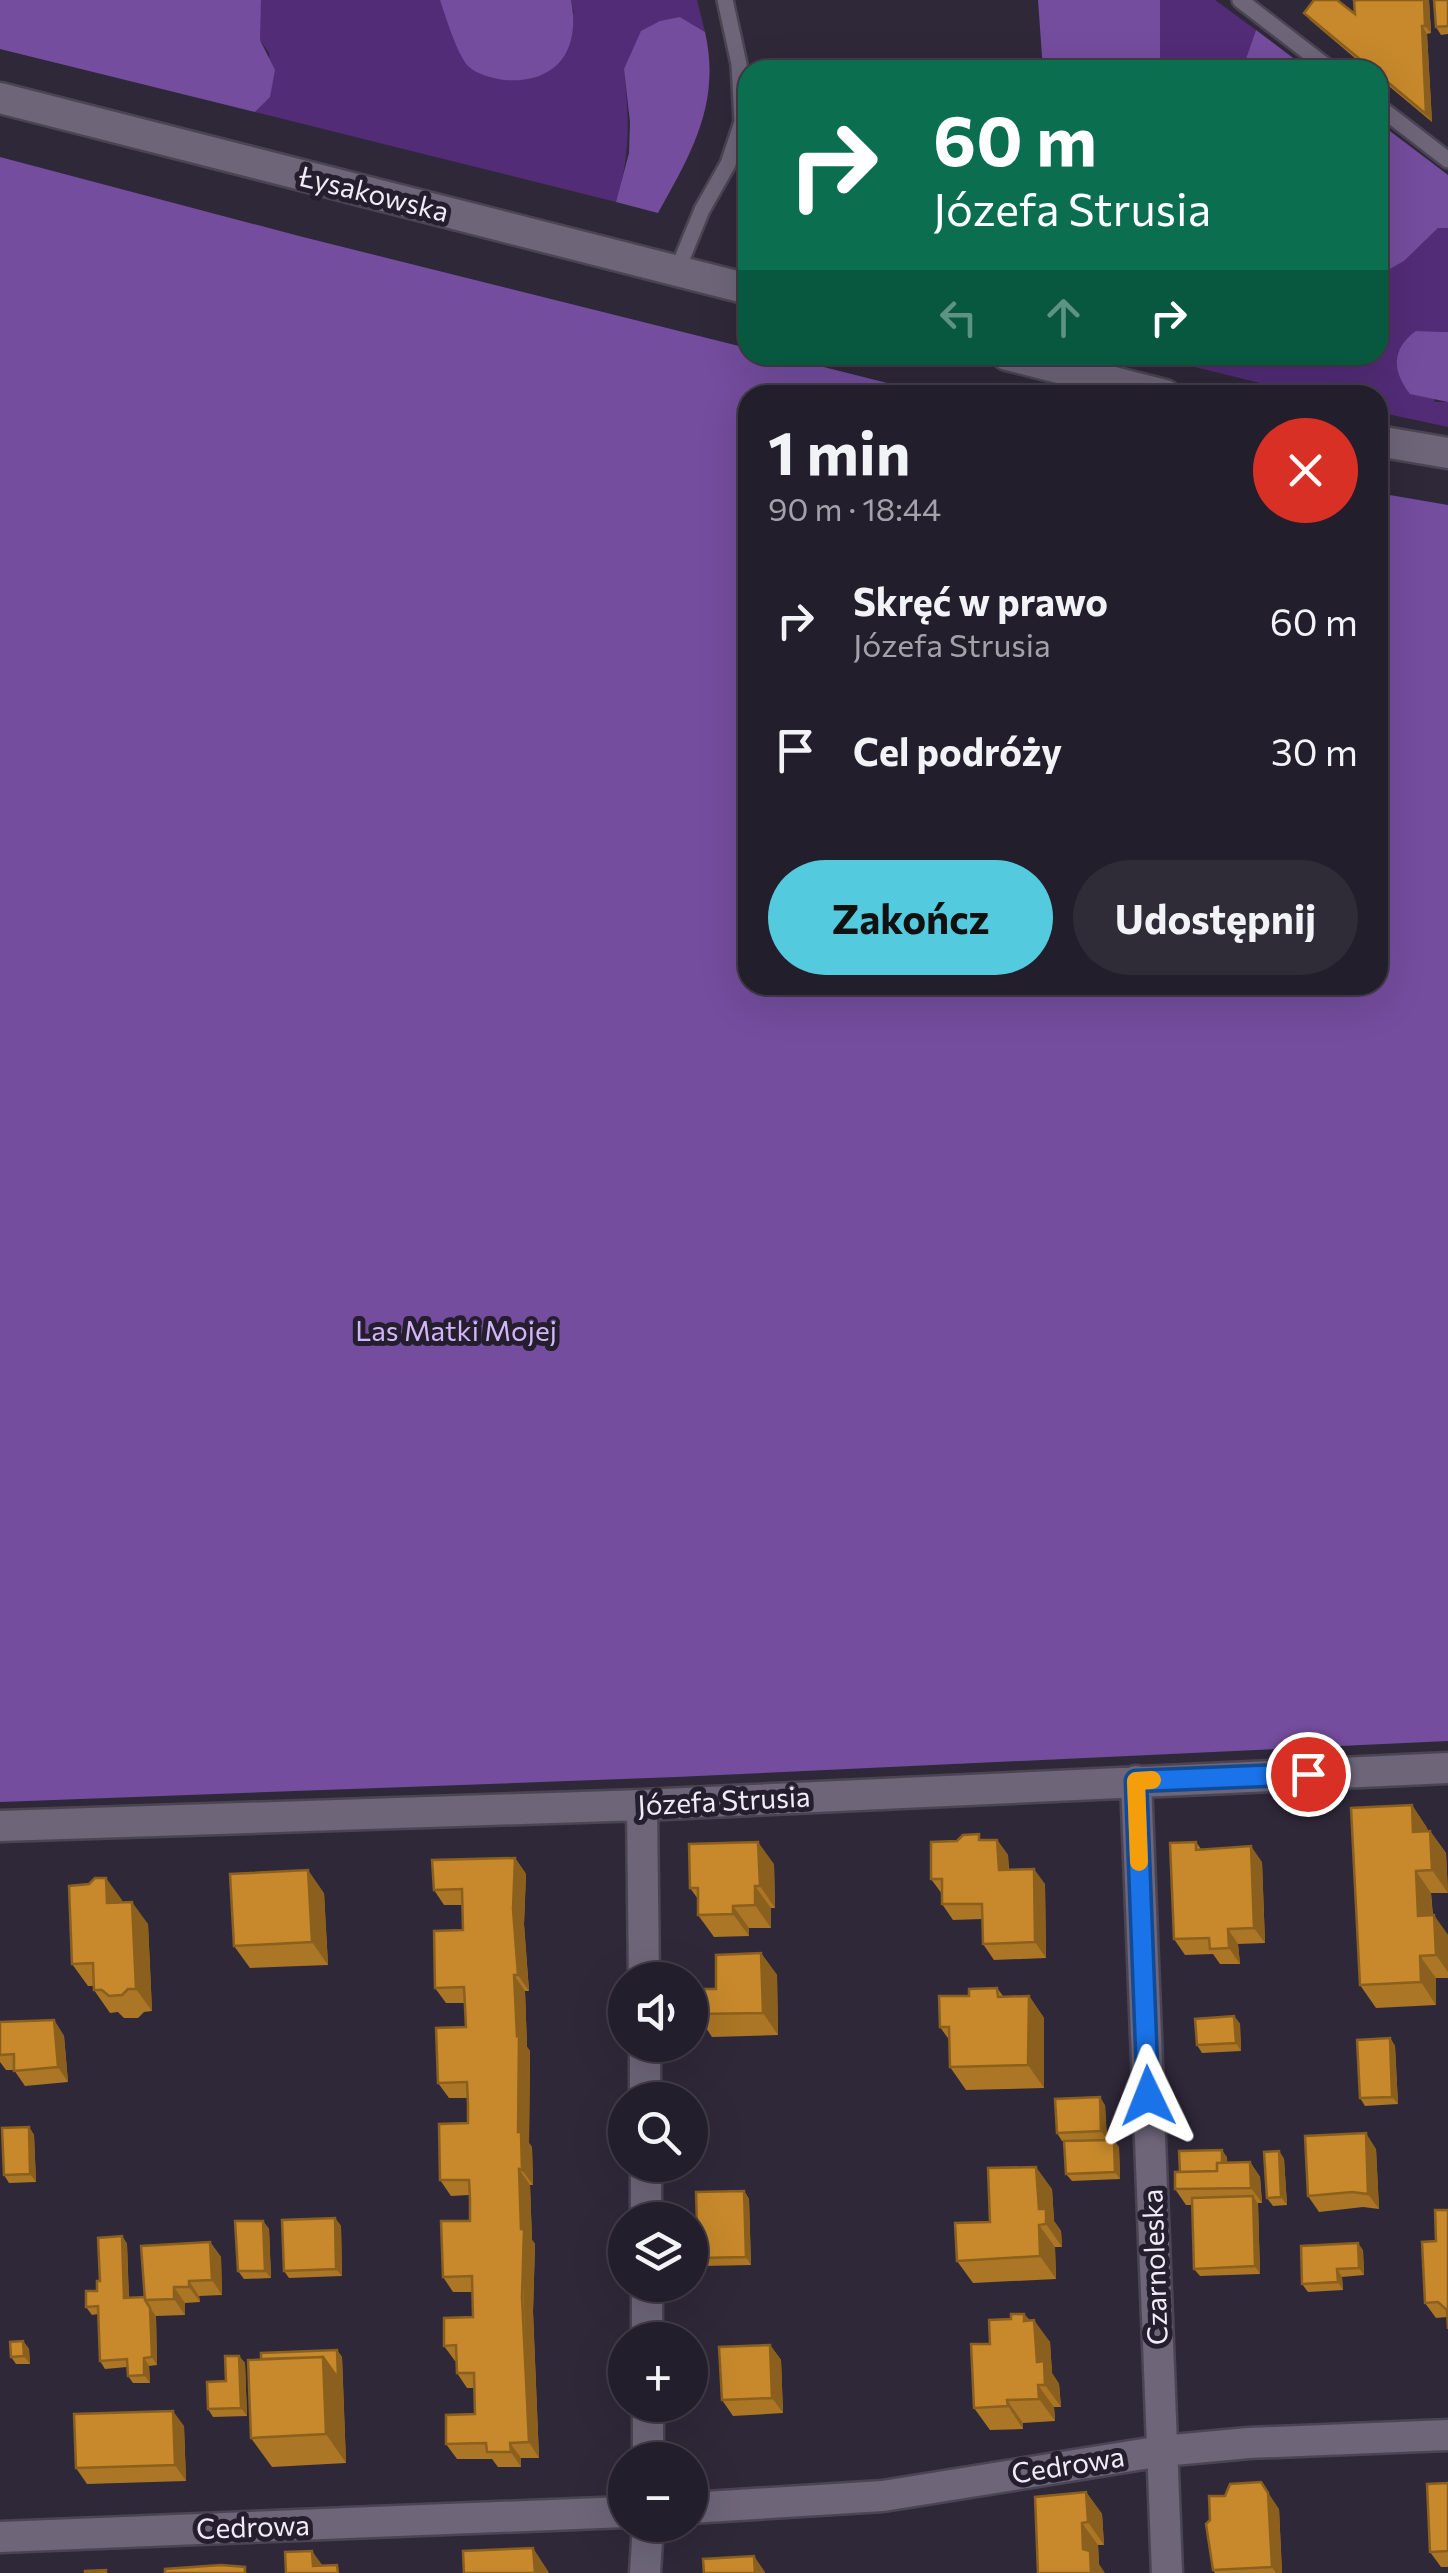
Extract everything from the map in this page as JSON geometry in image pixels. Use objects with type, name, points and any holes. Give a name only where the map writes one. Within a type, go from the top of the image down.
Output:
[{"type":"street","name":"Łysakowska","points":[[0,98],[738,286]]},
{"type":"street","points":[[1047,365],[1126,385]]},
{"type":"street","points":[[1388,443],[1448,453]]},
{"type":"street","name":"Józefa Strusia","points":[[0,1826],[642,1805],[1448,1768]]},
{"type":"street","name":"Czarnoleska","points":[[1136,1781],[1167,2573]]},
{"type":"street","points":[[642,1805],[644,1962]]},
{"type":"street","name":"Cedrowa","points":[[708,2507],[883,2496],[1162,2451],[1249,2443],[1448,2435]]},
{"type":"street","name":"Cedrowa","points":[[0,2537],[608,2513]]},
{"type":"street","points":[[645,2573],[647,2542]]},
{"type":"lane","points":[[725,0],[739,60]]},
{"type":"lane","points":[[1240,0],[1318,60]]},
{"type":"lane","points":[[1388,114],[1448,160]]},
{"type":"lane","points":[[678,271],[738,134]]},
{"type":"shaded area","points":[[261,0],[440,0],[469,66],[574,13],[571,0],[697,0],[705,32],[680,17],[624,69],[628,136],[616,202],[255,112],[270,97],[269,53],[258,29]]},
{"type":"shaded area","points":[[1160,0],[1215,0],[1256,30],[1246,60],[1160,60]]},
{"type":"shaded area","points":[[1438,228],[1448,228],[1448,332],[1416,331],[1435,402],[1448,402],[1448,427],[1388,414],[1388,385],[1268,385],[1186,365],[1388,365],[1388,268],[1404,261]]},
{"type":"green space","points":[[0,0],[261,0],[260,40],[275,70],[270,97],[255,112],[0,49]]},
{"type":"green space","points":[[440,0],[571,0],[572,34],[568,48],[551,70],[538,76],[504,80],[480,74],[464,60]]},
{"type":"green space","points":[[1038,0],[1160,0],[1160,60],[1042,60]]},
{"type":"green space","points":[[680,17],[705,32],[709,82],[692,148],[658,213],[616,202],[629,153],[624,69],[641,31]]},
{"type":"green space","points":[[1256,30],[1296,60],[1246,60]]},
{"type":"green space","points":[[1388,130],[1448,175],[1448,228],[1438,228],[1404,261],[1390,269]]},
{"type":"green space","name":"Las Matki Mojej","points":[[0,157],[738,346],[738,365],[816,365],[895,385],[738,385],[738,995],[1388,995],[1388,495],[1448,505],[1448,1741],[676,1777],[0,1802]]},
{"type":"green space","points":[[1416,331],[1448,332],[1448,402],[1410,394],[1400,377],[1398,353]]},
{"type":"building","points":[[1314,0],[1337,0],[1355,14],[1354,1],[1358,0],[1424,0],[1426,114],[1388,82],[1388,60],[1361,60],[1304,13]]},
{"type":"building","points":[[1434,0],[1448,0],[1448,26],[1436,27]]},
{"type":"building","points":[[1412,1805],[1413,1832],[1430,1831],[1432,1870],[1416,1871],[1418,1916],[1434,1915],[1436,1955],[1420,1956],[1421,1982],[1360,1985],[1351,1808]]},
{"type":"building","points":[[979,1834],[979,1840],[997,1840],[999,1870],[1034,1869],[1035,1942],[983,1944],[982,1904],[942,1904],[942,1879],[931,1879],[931,1842],[957,1841],[963,1835]]},
{"type":"building","points":[[758,1842],[760,1886],[755,1886],[755,1905],[733,1906],[733,1914],[698,1915],[698,1888],[690,1888],[689,1844]]},
{"type":"building","points":[[1196,1842],[1196,1850],[1251,1846],[1254,1928],[1228,1929],[1229,1948],[1210,1949],[1209,1938],[1174,1939],[1170,1843]]},
{"type":"building","points":[[515,1858],[513,1909],[518,1975],[514,1975],[519,2035],[522,2297],[529,2442],[510,2443],[511,2452],[487,2452],[486,2443],[446,2444],[446,2415],[475,2414],[474,2373],[457,2373],[456,2345],[444,2346],[444,2318],[473,2317],[472,2276],[443,2277],[441,2221],[470,2221],[470,2200],[469,2180],[440,2180],[439,2124],[468,2123],[468,2104],[467,2082],[438,2083],[436,2028],[466,2027],[464,1987],[435,1988],[434,1931],[463,1930],[462,1889],[434,1890],[432,1860]]},
{"type":"building","points":[[308,1870],[312,1942],[234,1946],[230,1874]]},
{"type":"building","points":[[95,1878],[106,1878],[107,1903],[132,1902],[136,1989],[128,1989],[122,1995],[109,1996],[94,1990],[93,1963],[72,1964],[69,1886],[89,1884]]},
{"type":"building","points":[[761,1953],[763,2013],[708,2014],[708,1989],[716,1989],[716,1955]]},
{"type":"building","points":[[997,1988],[998,1997],[1029,1996],[1028,2065],[950,2067],[949,2027],[940,2027],[939,1996],[969,1996],[969,1989]]},
{"type":"building","points":[[1234,2016],[1236,2043],[1197,2045],[1195,2019]]},
{"type":"building","points":[[54,2020],[58,2067],[14,2071],[14,2054],[0,2055],[0,2022]]},
{"type":"building","points":[[1390,2038],[1392,2097],[1360,2098],[1357,2040]]},
{"type":"building","points":[[1100,2097],[1101,2131],[1057,2133],[1055,2099]]},
{"type":"building","points":[[29,2127],[30,2174],[4,2175],[2,2128]]},
{"type":"building","points":[[1366,2133],[1368,2194],[1308,2196],[1305,2136]]},
{"type":"building","points":[[1114,2140],[1115,2172],[1066,2174],[1064,2141]]},
{"type":"building","points":[[1222,2150],[1222,2163],[1217,2163],[1217,2171],[1180,2172],[1179,2151]]},
{"type":"building","points":[[1279,2151],[1281,2197],[1267,2198],[1264,2152]]},
{"type":"building","points":[[1250,2162],[1251,2188],[1175,2189],[1175,2172],[1217,2171],[1217,2163]]},
{"type":"building","points":[[1036,2167],[1039,2209],[1046,2209],[1046,2224],[1039,2225],[1040,2256],[957,2261],[955,2223],[990,2222],[988,2168]]},
{"type":"building","points":[[744,2191],[746,2257],[708,2258],[708,2202],[696,2202],[696,2192]]},
{"type":"building","points":[[1253,2196],[1255,2266],[1194,2269],[1192,2198]]},
{"type":"building","points":[[1435,2210],[1448,2210],[1448,2329],[1447,2310],[1438,2302],[1425,2303],[1422,2242],[1436,2241]]},
{"type":"building","points":[[335,2218],[336,2269],[284,2271],[282,2220]]},
{"type":"building","points":[[235,2221],[263,2221],[265,2271],[238,2271]]},
{"type":"building","points":[[122,2236],[124,2298],[145,2297],[150,2308],[152,2357],[144,2358],[144,2375],[128,2376],[127,2359],[100,2361],[98,2306],[86,2307],[86,2291],[97,2291],[100,2281],[98,2238]]},
{"type":"building","points":[[210,2242],[212,2280],[189,2281],[189,2287],[174,2287],[174,2299],[145,2300],[141,2246]]},
{"type":"building","points":[[1358,2243],[1359,2268],[1337,2269],[1338,2282],[1302,2284],[1301,2246]]},
{"type":"building","points":[[1011,2314],[1024,2314],[1024,2321],[1034,2320],[1037,2362],[1044,2361],[1045,2385],[1038,2385],[1039,2399],[1007,2400],[1008,2406],[974,2408],[971,2344],[990,2344],[989,2320],[1011,2319]]},
{"type":"building","points":[[23,2341],[24,2356],[11,2357],[10,2342]]},
{"type":"building","points":[[770,2345],[772,2398],[722,2400],[719,2347]]},
{"type":"building","points":[[337,2350],[338,2378],[323,2357],[261,2359],[261,2353]]},
{"type":"building","points":[[225,2356],[239,2356],[241,2408],[208,2409],[207,2382],[226,2381]]},
{"type":"building","points":[[323,2357],[326,2434],[251,2438],[248,2360]]},
{"type":"building","points":[[173,2411],[175,2465],[76,2468],[74,2414]]},
{"type":"building","points":[[1261,2482],[1268,2493],[1272,2567],[1213,2570],[1206,2524],[1210,2520],[1209,2496],[1225,2496],[1230,2484]]},
{"type":"building","points":[[1448,2483],[1448,2551],[1430,2552],[1427,2484]]},
{"type":"building","points":[[1086,2492],[1088,2522],[1082,2523],[1083,2549],[1090,2551],[1091,2573],[1038,2573],[1035,2497]]},
{"type":"building","points":[[533,2548],[535,2573],[464,2573],[463,2551]]},
{"type":"building","points":[[312,2551],[313,2566],[337,2565],[338,2573],[286,2573],[285,2552]]},
{"type":"building","points":[[754,2556],[755,2573],[704,2573],[703,2559]]},
{"type":"building","points":[[245,2567],[245,2573],[165,2573],[165,2569]]},
{"type":"slow traffic","points":[[1139,1862],[1136,1781],[1152,1780]]},
{"type":"route","points":[[1148,2096],[1136,1781],[1308,1774]]}]
